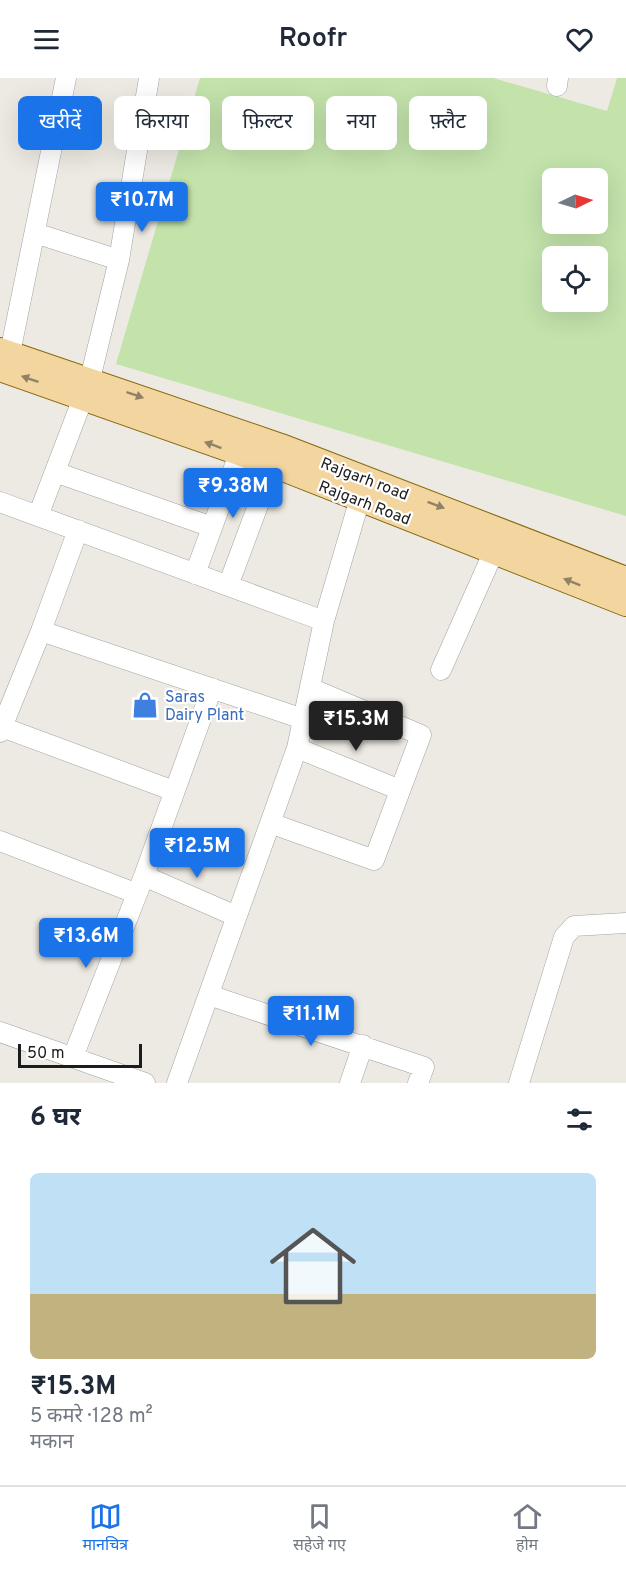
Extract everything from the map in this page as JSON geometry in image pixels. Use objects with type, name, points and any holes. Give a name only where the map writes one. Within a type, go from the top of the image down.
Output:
[{"type":"main road","name":"Rajgarh road","points":[[3,357],[363,489],[626,579]]},
{"type":"main road","name":"Rajgarh Road","points":[[87,388],[239,454],[363,489],[494,551],[626,604]]},
{"type":"street","points":[[3,357],[35,233],[66,78]]},
{"type":"street","points":[[38,516],[87,388],[119,260],[149,78]]},
{"type":"street","points":[[35,233],[119,260]]},
{"type":"street","points":[[195,574],[239,454]]},
{"type":"street","points":[[228,586],[273,465]]},
{"type":"street","points":[[55,472],[212,527]]},
{"type":"street","points":[[177,1083],[297,748],[324,621],[363,489]]},
{"type":"street","points":[[0,502],[324,621]]},
{"type":"street","points":[[78,530],[42,631],[1,730],[174,791]]},
{"type":"street","points":[[441,670],[494,551]]},
{"type":"street","points":[[42,631],[303,719]]},
{"type":"street","points":[[73,1057],[140,885],[212,688]]},
{"type":"street","points":[[270,823],[374,860],[421,735],[310,688]]},
{"type":"street","points":[[297,748],[400,790]]},
{"type":"street","points":[[0,841],[236,916]]},
{"type":"street","points":[[519,1083],[564,937],[574,926],[626,923]]},
{"type":"street","points":[[209,995],[424,1067],[418,1083]]},
{"type":"street","points":[[0,1032],[145,1083]]},
{"type":"street","points":[[350,1083],[363,1045]]},
{"type":"green space","points":[[200,78],[493,78],[607,111],[617,78],[626,78],[626,516],[116,364],[179,150],[210,150],[210,96],[195,96]]},
{"type":"place","name":"Saras Dairy Plant","points":[[145,705]]}]
